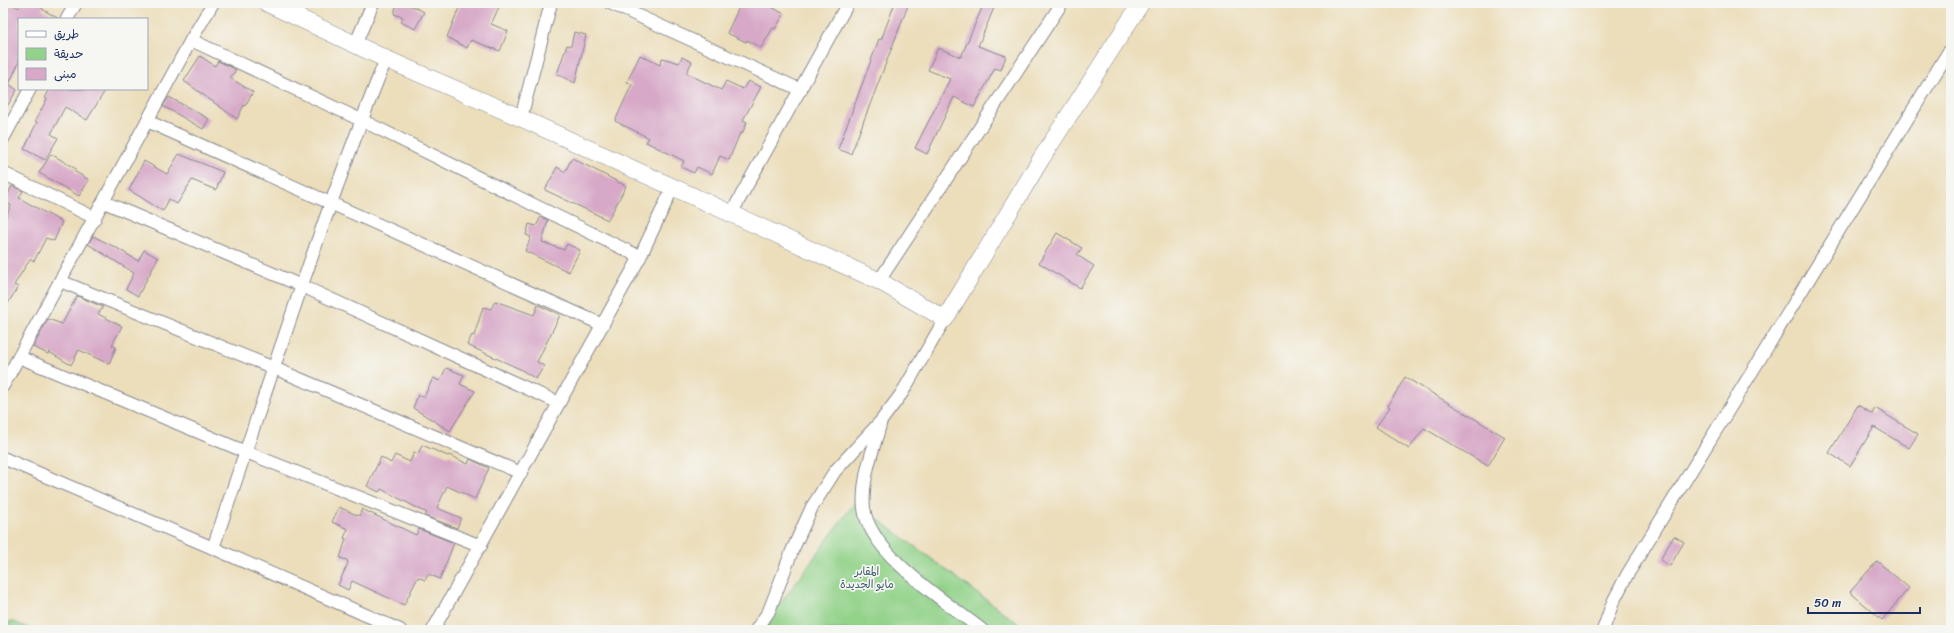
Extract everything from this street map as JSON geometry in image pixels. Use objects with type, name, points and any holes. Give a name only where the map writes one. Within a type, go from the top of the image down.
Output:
[{"type":"street","points":[[68,18],[76,3]]},
{"type":"street","points":[[3,386],[191,40],[213,3]]},
{"type":"street","points":[[267,3],[355,45],[521,118],[879,281],[945,319]]},
{"type":"street","points":[[355,45],[373,3]]},
{"type":"street","points":[[521,118],[551,3]]},
{"type":"street","points":[[610,3],[801,90]]},
{"type":"street","points":[[731,214],[848,3]]},
{"type":"street","points":[[879,281],[1062,3]]},
{"type":"street","points":[[756,630],[769,611],[792,551],[812,506],[835,472],[881,421],[902,393],[1041,159],[1141,3]]},
{"type":"street","points":[[191,40],[361,120],[640,257]]},
{"type":"street","points":[[1603,630],[1613,602],[1627,575],[1951,48]]},
{"type":"street","points":[[214,548],[330,204],[361,120],[386,59]]},
{"type":"street","points":[[3,139],[29,90]]},
{"type":"street","points":[[147,121],[603,325]]},
{"type":"street","points":[[3,173],[95,218]]},
{"type":"street","points":[[433,630],[452,594],[481,546],[640,257],[673,187]]},
{"type":"street","points":[[104,202],[302,286],[559,403]]},
{"type":"street","points":[[60,281],[274,368],[521,473]]},
{"type":"street","points":[[19,357],[246,452],[481,546]]},
{"type":"street","points":[[881,421],[869,466],[864,496],[864,510],[872,533],[897,563],[982,630]]},
{"type":"street","points":[[3,458],[214,548],[400,630]]},
{"type":"green space","name":"المقابر مايو الجديدة","points":[[855,502],[1027,630],[761,630]]},
{"type":"green space","points":[[3,622],[14,622],[33,630],[3,630]]},
{"type":"building","points":[[3,3],[10,3],[18,8],[21,3],[45,3],[42,9],[57,18],[18,18],[18,64],[9,84],[17,90],[3,113]]},
{"type":"building","points":[[397,3],[412,6],[424,12],[415,29],[401,22],[403,17],[394,14]]},
{"type":"building","points":[[461,3],[501,3],[491,24],[508,31],[500,51],[471,40],[467,48],[447,37]]},
{"type":"building","points":[[741,3],[765,3],[784,14],[775,29],[773,28],[761,48],[747,40],[746,42],[727,33]]},
{"type":"building","points":[[895,3],[909,3],[851,154],[838,149],[879,39],[881,40]]},
{"type":"building","points":[[984,3],[996,3],[978,46],[1006,56],[1001,70],[995,68],[974,107],[954,97],[927,154],[915,148],[950,79],[928,70],[938,48],[961,57]]},
{"type":"building","points":[[574,32],[586,35],[575,83],[557,74],[567,45],[571,46]]},
{"type":"building","points":[[640,55],[660,65],[662,58],[679,63],[682,57],[692,62],[686,73],[721,90],[726,81],[743,89],[748,81],[761,87],[743,120],[747,122],[742,134],[740,133],[729,160],[720,156],[712,174],[697,167],[694,173],[681,167],[684,161],[646,142],[649,138],[615,121],[632,84],[627,82]]},
{"type":"building","points":[[200,56],[215,66],[218,61],[236,70],[230,78],[253,92],[237,119],[184,81]]},
{"type":"building","points":[[49,90],[105,90],[87,120],[65,107],[51,134],[58,138],[45,160],[24,149],[37,122],[35,121],[47,99],[45,98]]},
{"type":"building","points":[[169,97],[209,119],[203,129],[163,106]]},
{"type":"building","points":[[51,154],[76,169],[74,171],[89,180],[79,196],[39,173]]},
{"type":"building","points":[[179,154],[223,172],[216,190],[192,180],[177,204],[169,199],[163,211],[129,190],[144,161],[167,174]]},
{"type":"building","points":[[572,158],[626,186],[608,220],[545,190],[557,167],[565,172]]},
{"type":"building","points":[[12,186],[23,191],[19,198],[62,222],[54,241],[46,238],[34,261],[30,259],[14,285],[18,287],[3,311],[3,223],[11,205],[4,202]]},
{"type":"building","points":[[541,217],[548,220],[542,242],[564,250],[567,244],[580,250],[569,272],[525,251],[531,237],[526,235],[529,224],[536,226]]},
{"type":"building","points":[[1057,233],[1082,248],[1077,255],[1094,266],[1080,288],[1039,263]]},
{"type":"building","points":[[93,236],[138,261],[144,250],[158,258],[138,296],[126,289],[134,273],[88,244]]},
{"type":"building","points":[[77,296],[103,307],[98,314],[122,326],[112,345],[116,347],[109,364],[79,350],[71,365],[49,352],[48,354],[33,347],[48,319],[62,324]]},
{"type":"building","points":[[495,301],[534,315],[538,305],[560,315],[537,362],[544,366],[536,379],[520,369],[467,345],[472,335],[474,336],[483,307],[491,309]]},
{"type":"building","points":[[446,368],[464,375],[460,384],[475,391],[450,431],[413,408],[418,395],[424,397],[433,378],[440,381]]},
{"type":"building","points":[[1405,377],[1505,437],[1488,466],[1424,428],[1409,449],[1376,427],[1390,407],[1388,406]]},
{"type":"building","points":[[1858,405],[1872,414],[1875,408],[1918,434],[1909,448],[1874,427],[1850,466],[1829,453]]},
{"type":"building","points":[[422,445],[468,464],[470,459],[489,468],[475,499],[447,486],[437,508],[461,518],[457,528],[425,516],[427,513],[381,489],[379,492],[367,486],[381,457],[391,463],[395,455],[410,462],[414,452],[418,454]]},
{"type":"building","points":[[339,507],[359,516],[362,509],[416,535],[419,529],[454,543],[440,579],[428,574],[425,580],[418,577],[404,605],[352,581],[348,590],[338,585],[348,563],[347,560],[340,558],[346,539],[344,538],[348,529],[332,522]]},
{"type":"building","points":[[1674,536],[1684,542],[1670,566],[1660,560]]},
{"type":"building","points":[[1877,561],[1909,588],[1882,620],[1850,592]]}]
